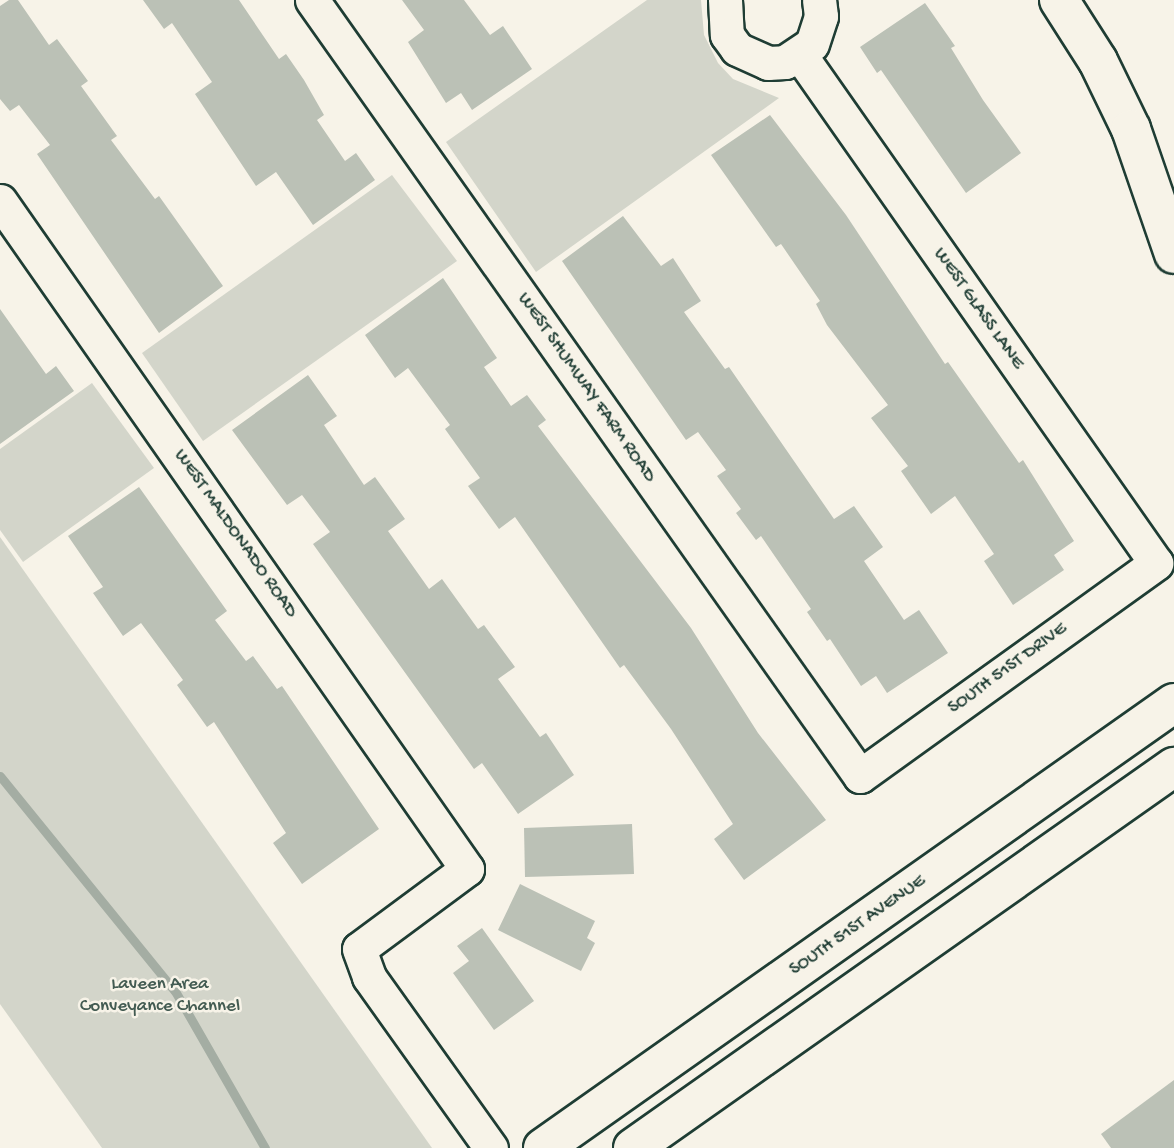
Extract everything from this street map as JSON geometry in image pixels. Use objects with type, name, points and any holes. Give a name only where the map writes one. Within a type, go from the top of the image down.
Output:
[{"type":"main road","points":[[1059,0],[1098,61],[1131,129],[1174,254]]},
{"type":"main road","name":"SOUTH 51ST AVENUE","points":[[543,1148],[1174,703]]},
{"type":"main road","points":[[633,1148],[1174,767]]},
{"type":"street","name":"WEST SHUMWAY FARM ROAD","points":[[312,0],[860,776]]},
{"type":"street","points":[[725,0],[723,18],[737,49],[768,63],[800,55],[819,31],[819,0]]},
{"type":"street","name":"WEST GLASS LANE","points":[[800,55],[1156,563]]},
{"type":"street","name":"WEST MALDONADO ROAD","points":[[0,201],[467,869],[359,949],[369,976],[491,1148]]},
{"type":"street","name":"SOUTH 51ST DRIVE","points":[[860,776],[1156,563]]},
{"type":"green space","points":[[647,0],[701,0],[704,35],[718,63],[733,79],[779,98],[536,272],[446,142]]},
{"type":"green space","points":[[392,175],[457,261],[203,441],[142,353]]},
{"type":"green space","points":[[92,383],[154,468],[23,562],[0,530],[0,449]]},
{"type":"green space","name":"Laveen Area Conveyance Channel","points":[[0,537],[432,1148],[102,1148],[0,1004]]},
{"type":"building","points":[[9,0],[18,0],[49,45],[57,39],[88,81],[81,86],[117,136],[111,140],[155,199],[159,196],[223,286],[159,333],[37,154],[50,145],[19,105],[10,111],[0,99],[0,6]]},
{"type":"building","points":[[143,0],[239,0],[279,59],[286,54],[304,80],[324,115],[317,120],[345,161],[356,153],[375,180],[313,225],[276,172],[256,186],[195,94],[212,82],[172,23],[164,29]]},
{"type":"building","points":[[402,0],[464,0],[490,35],[503,26],[532,69],[472,110],[461,93],[446,103],[408,42],[424,30]]},
{"type":"building","points":[[925,3],[955,46],[951,48],[983,100],[1021,153],[966,193],[881,70],[877,73],[860,47]]},
{"type":"building","points":[[770,115],[846,215],[945,364],[948,362],[1019,463],[1023,460],[1074,541],[1054,555],[1064,570],[1013,605],[984,561],[994,554],[955,496],[931,514],[901,471],[908,466],[871,418],[888,405],[827,325],[816,304],[820,301],[781,244],[776,247],[711,155]]},
{"type":"building","points":[[623,216],[661,266],[673,258],[701,301],[684,312],[725,369],[729,367],[834,519],[854,506],[883,547],[864,561],[904,620],[919,610],[948,653],[887,693],[876,676],[861,686],[830,639],[827,641],[807,612],[811,609],[761,536],[756,540],[736,513],[741,509],[717,476],[726,470],[698,432],[686,440],[562,261]]},
{"type":"building","points":[[443,278],[497,358],[484,367],[511,406],[527,395],[546,420],[538,426],[691,628],[758,733],[826,820],[744,880],[714,839],[733,824],[671,729],[624,665],[620,668],[515,517],[499,529],[468,486],[480,478],[445,429],[450,425],[408,368],[395,378],[365,335]]},
{"type":"building","points":[[0,309],[46,374],[56,366],[74,391],[0,444]]},
{"type":"building","points":[[308,375],[337,416],[324,425],[364,485],[375,477],[405,519],[388,531],[429,589],[442,579],[478,629],[484,625],[515,667],[498,679],[540,737],[546,733],[574,775],[518,814],[482,763],[474,769],[313,544],[330,532],[302,495],[287,505],[232,430]]},
{"type":"building","points":[[139,487],[227,611],[215,620],[246,661],[253,656],[277,689],[282,686],[379,829],[302,884],[273,843],[286,833],[214,722],[207,727],[177,685],[183,680],[141,623],[123,636],[93,593],[103,587],[68,536]]},
{"type":"building","points":[[632,824],[634,874],[525,877],[524,828]]},
{"type":"building","points":[[520,884],[595,921],[587,938],[595,943],[581,971],[498,930]]},
{"type":"building","points":[[482,928],[534,1001],[494,1030],[453,973],[469,961],[457,946]]},
{"type":"building","points":[[1174,1080],[1174,1148],[1111,1148],[1101,1134]]},
{"type":"waterway","points":[[0,776],[175,991],[265,1148]]}]
